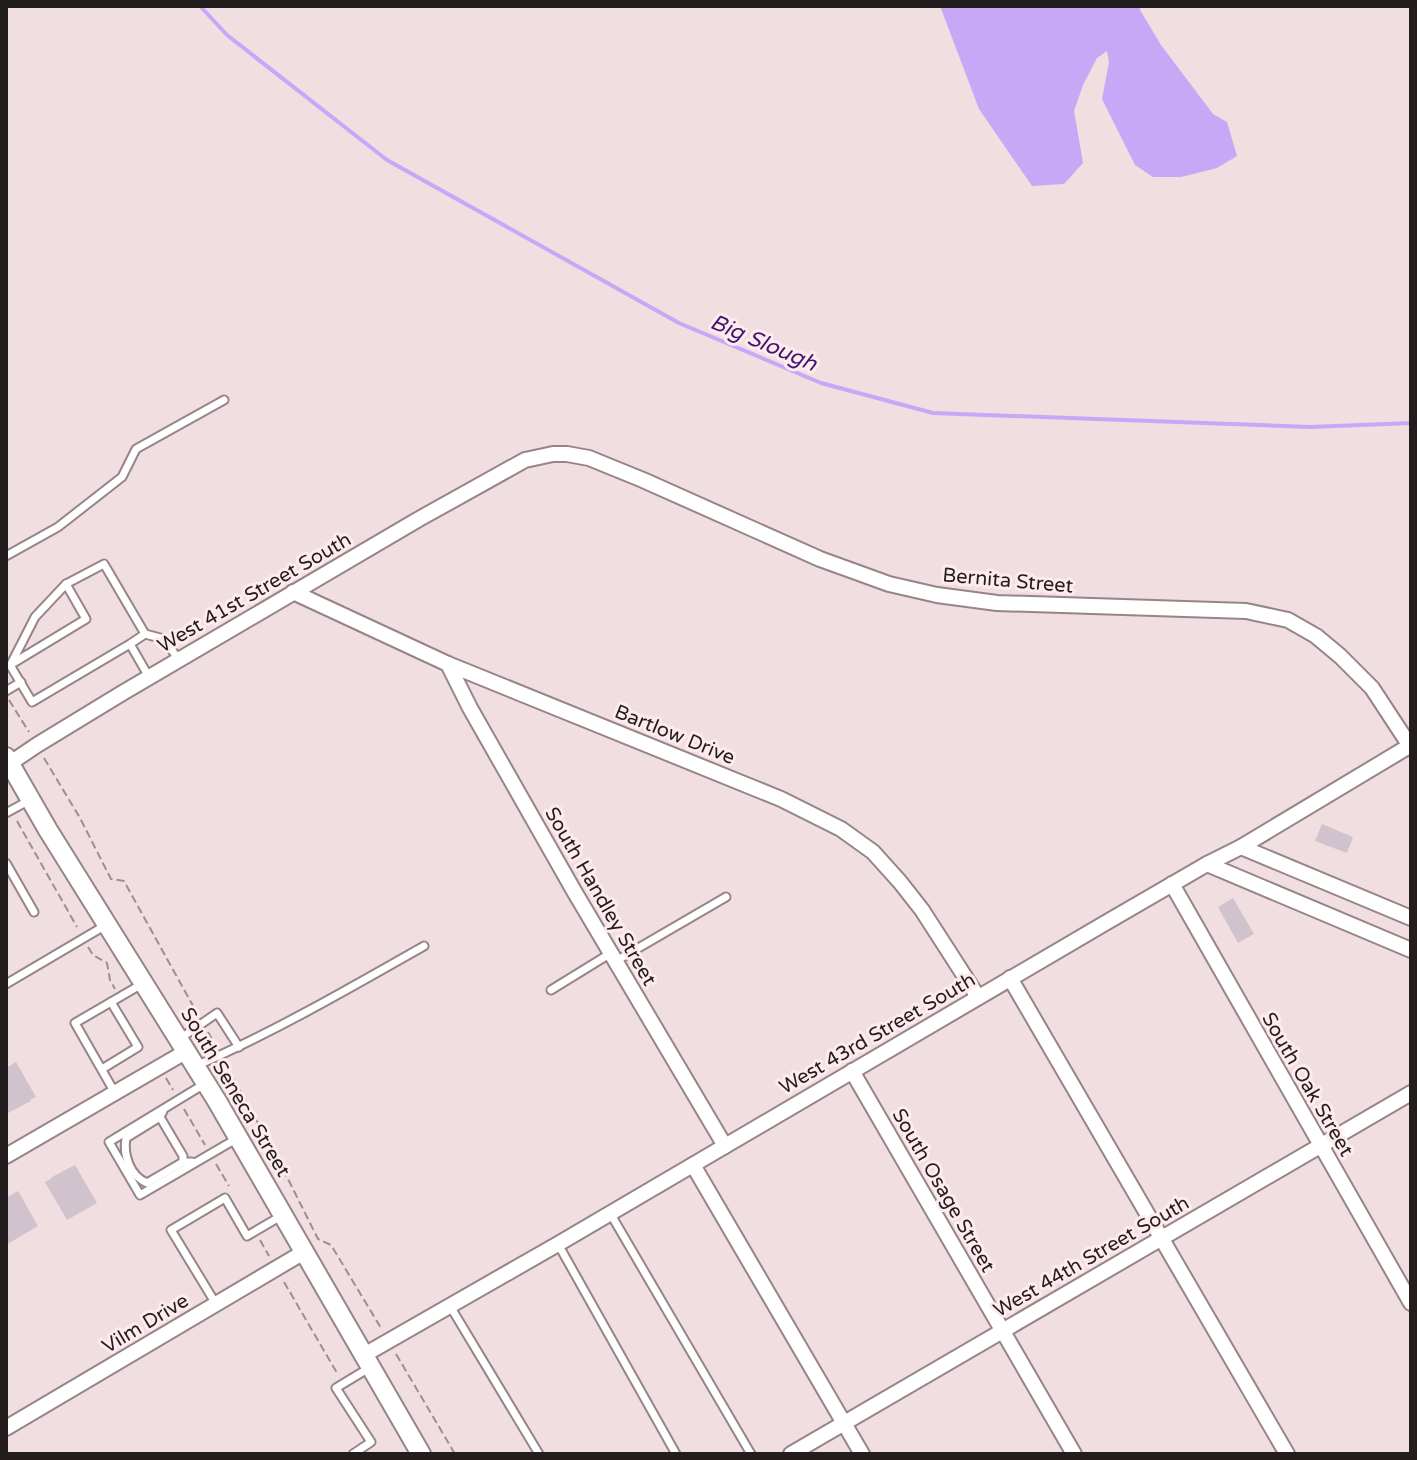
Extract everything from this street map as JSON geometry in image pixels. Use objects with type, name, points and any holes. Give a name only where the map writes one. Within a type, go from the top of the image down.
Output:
[{"type":"street","name":"Bernita Street","points":[[525,460],[553,454],[589,458],[820,559],[889,584],[937,595],[997,603],[1246,611],[1288,620],[1316,636],[1372,688],[1410,746]]},
{"type":"street","name":"West 41st Street South","points":[[7,762],[293,592],[525,460]]},
{"type":"street","name":"Bartlow Drive","points":[[293,592],[448,664],[781,799],[855,838],[873,852],[917,903],[978,997]]},
{"type":"street","name":"South Handley Street","points":[[448,664],[480,727],[725,1146]]},
{"type":"street","name":"West 43rd Street South","points":[[367,1361],[389,1342],[450,1306],[1410,746]]},
{"type":"street","name":"South Seneca Street","points":[[7,762],[206,1083],[419,1453]]},
{"type":"street","points":[[1241,847],[1411,918]]},
{"type":"street","points":[[1207,864],[1411,950]]},
{"type":"street","name":"South Oak Street","points":[[1172,884],[1411,1303]]},
{"type":"street","points":[[1010,978],[1287,1454]]},
{"type":"street","points":[[6,1156],[187,1052]]},
{"type":"street","name":"South Osage Street","points":[[852,1071],[1074,1454]]},
{"type":"street","name":"West 44th Street South","points":[[791,1454],[1411,1093]]},
{"type":"street","points":[[693,1165],[862,1454]]},
{"type":"street","name":"Vilm Drive","points":[[6,1428],[304,1252]]},
{"type":"lane","points":[[6,556],[58,527],[122,477],[136,449],[224,400]]},
{"type":"lane","points":[[10,665],[35,617],[66,584],[104,564],[145,634],[164,639],[179,660]]},
{"type":"lane","points":[[10,665],[86,619],[66,584]]},
{"type":"lane","points":[[10,665],[32,702],[145,634]]},
{"type":"lane","points":[[130,644],[149,677]]},
{"type":"lane","points":[[6,694],[21,682]]},
{"type":"lane","points":[[8,812],[30,800]]},
{"type":"lane","points":[[6,863],[34,912]]},
{"type":"lane","points":[[551,990],[726,897]]},
{"type":"lane","points":[[6,984],[107,924]]},
{"type":"lane","points":[[239,1047],[217,1013],[203,1023],[187,1052],[221,1055],[239,1047],[424,946]]},
{"type":"lane","points":[[115,1093],[75,1023],[144,983]]},
{"type":"lane","points":[[102,1069],[138,1047],[111,1002]]},
{"type":"lane","points":[[196,1162],[183,1162],[147,1183],[143,1182],[125,1156],[126,1138],[206,1083]]},
{"type":"lane","points":[[162,1113],[183,1162]]},
{"type":"lane","points":[[162,1113],[109,1142],[140,1195],[238,1138]]},
{"type":"lane","points":[[216,1304],[171,1230],[225,1198],[247,1236],[283,1215]]},
{"type":"lane","points":[[610,1213],[751,1454]]},
{"type":"lane","points":[[558,1244],[676,1454]]},
{"type":"lane","points":[[450,1306],[539,1454]]},
{"type":"lane","points":[[353,1454],[371,1442],[336,1388],[367,1361]]},
{"type":"path","points":[[6,694],[80,818],[111,879],[124,881],[278,1159],[318,1239],[331,1245],[455,1454]]},
{"type":"path","points":[[8,812],[93,955],[107,963],[110,980],[120,997]]},
{"type":"path","points":[[160,1067],[234,1195]]},
{"type":"path","points":[[255,1231],[343,1384]]},
{"type":"shaded area","points":[[940,6],[1140,6],[1161,45],[1213,114],[1227,122],[1237,156],[1217,168],[1181,177],[1153,177],[1135,165],[1102,99],[1109,62],[1107,51],[1097,58],[1074,111],[1083,163],[1064,184],[1032,186],[979,109]]},
{"type":"building","points":[[1322,824],[1353,837],[1347,853],[1315,841]]},
{"type":"building","points":[[1233,898],[1254,934],[1238,943],[1218,907]]},
{"type":"building","points":[[16,1062],[36,1097],[6,1114],[6,1068]]},
{"type":"building","points":[[75,1165],[97,1203],[67,1220],[45,1182]]},
{"type":"building","points":[[18,1191],[38,1226],[6,1245],[6,1198]]},
{"type":"waterway","name":"Big Slough","points":[[200,6],[227,35],[387,160],[679,323],[821,383],[933,413],[1310,427],[1411,423]]}]
